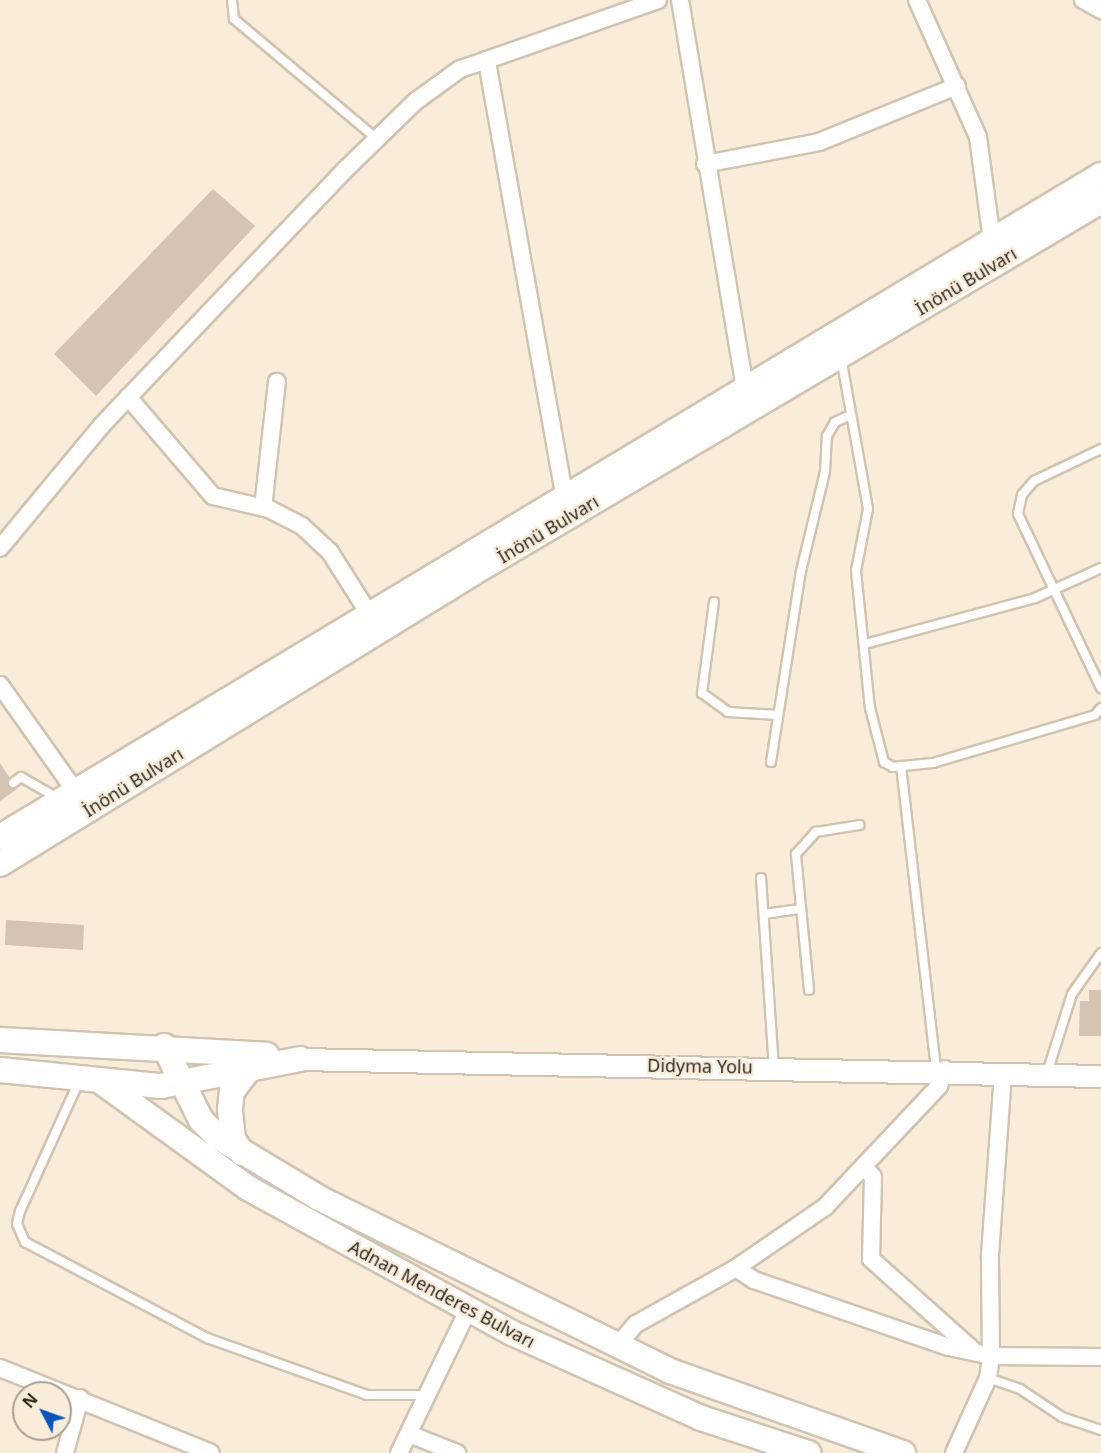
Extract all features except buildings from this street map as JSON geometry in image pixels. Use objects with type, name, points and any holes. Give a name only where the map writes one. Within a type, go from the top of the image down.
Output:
[{"type":"main road","name":"İnönü Bulvarı","points":[[0,837],[564,494],[746,388],[1101,175]]},
{"type":"main road","name":"İnönü Bulvarı","points":[[0,864],[1101,201]]},
{"type":"main road","points":[[0,1040],[164,1046],[300,1059]]},
{"type":"main road","points":[[91,1081],[109,1045]]},
{"type":"main road","name":"Adnan Menderes Bulvarı","points":[[164,1046],[201,1120],[244,1155],[319,1198],[616,1347],[897,1452]]},
{"type":"main road","points":[[0,1070],[144,1086],[182,1081],[252,1065],[300,1059]]},
{"type":"main road","points":[[244,1155],[233,1139],[230,1109],[232,1091],[252,1065]]},
{"type":"main road","name":"Adnan Menderes Bulvarı","points":[[91,1081],[248,1188],[468,1310],[635,1390],[808,1453]]},
{"type":"street","points":[[3,537],[128,397],[416,101],[460,69],[658,0]]},
{"type":"street","points":[[680,0],[705,164],[746,388]]},
{"type":"street","points":[[917,0],[978,137],[993,240]]},
{"type":"street","points":[[1083,0],[1101,9]]},
{"type":"street","points":[[487,60],[564,494]]},
{"type":"street","points":[[705,164],[819,142],[957,86]]},
{"type":"street","points":[[263,508],[277,382]]},
{"type":"street","points":[[128,397],[213,496],[263,508],[302,526],[330,552],[368,612]]},
{"type":"street","points":[[0,685],[69,796]]},
{"type":"street","name":"Didyma Yolu","points":[[300,1059],[940,1069],[1101,1076]]},
{"type":"street","points":[[616,1347],[636,1324],[736,1268],[825,1207],[939,1086],[940,1069]]},
{"type":"street","points":[[954,1453],[988,1378],[992,1356],[990,1255],[1003,1072]]},
{"type":"street","points":[[864,1167],[873,1177],[871,1260],[974,1351]]},
{"type":"street","points":[[736,1268],[801,1296],[992,1356],[1101,1357]]},
{"type":"street","points":[[399,1453],[468,1310]]},
{"type":"street","points":[[0,1368],[80,1398],[179,1446],[211,1453]]},
{"type":"street","points":[[64,1453],[80,1398]]},
{"type":"street","points":[[409,1434],[457,1453]]},
{"type":"lane","points":[[232,0],[234,19],[377,139]]},
{"type":"lane","points":[[841,356],[868,509],[856,571],[870,708],[881,758],[901,766],[933,763],[1095,715],[1101,708]]},
{"type":"lane","points":[[771,762],[801,571],[825,472],[826,436],[835,422],[851,415]]},
{"type":"lane","points":[[1101,449],[1034,481],[1019,504],[1019,523],[1055,590],[1101,688]]},
{"type":"lane","points":[[865,644],[1055,590],[1101,568]]},
{"type":"lane","points":[[714,603],[702,693],[720,710],[778,715]]},
{"type":"lane","points":[[901,766],[940,1069]]},
{"type":"lane","points":[[13,783],[21,777],[69,796]]},
{"type":"lane","points":[[809,990],[794,863],[800,846],[816,832],[859,825]]},
{"type":"lane","points":[[762,878],[774,1067]]},
{"type":"lane","points":[[764,914],[800,909]]},
{"type":"lane","points":[[1047,1074],[1072,994],[1101,953]]},
{"type":"lane","points":[[91,1081],[20,1211],[17,1224],[25,1242],[207,1338],[367,1395],[426,1395]]},
{"type":"lane","points":[[988,1378],[1020,1389],[1062,1417],[1101,1430]]}]
